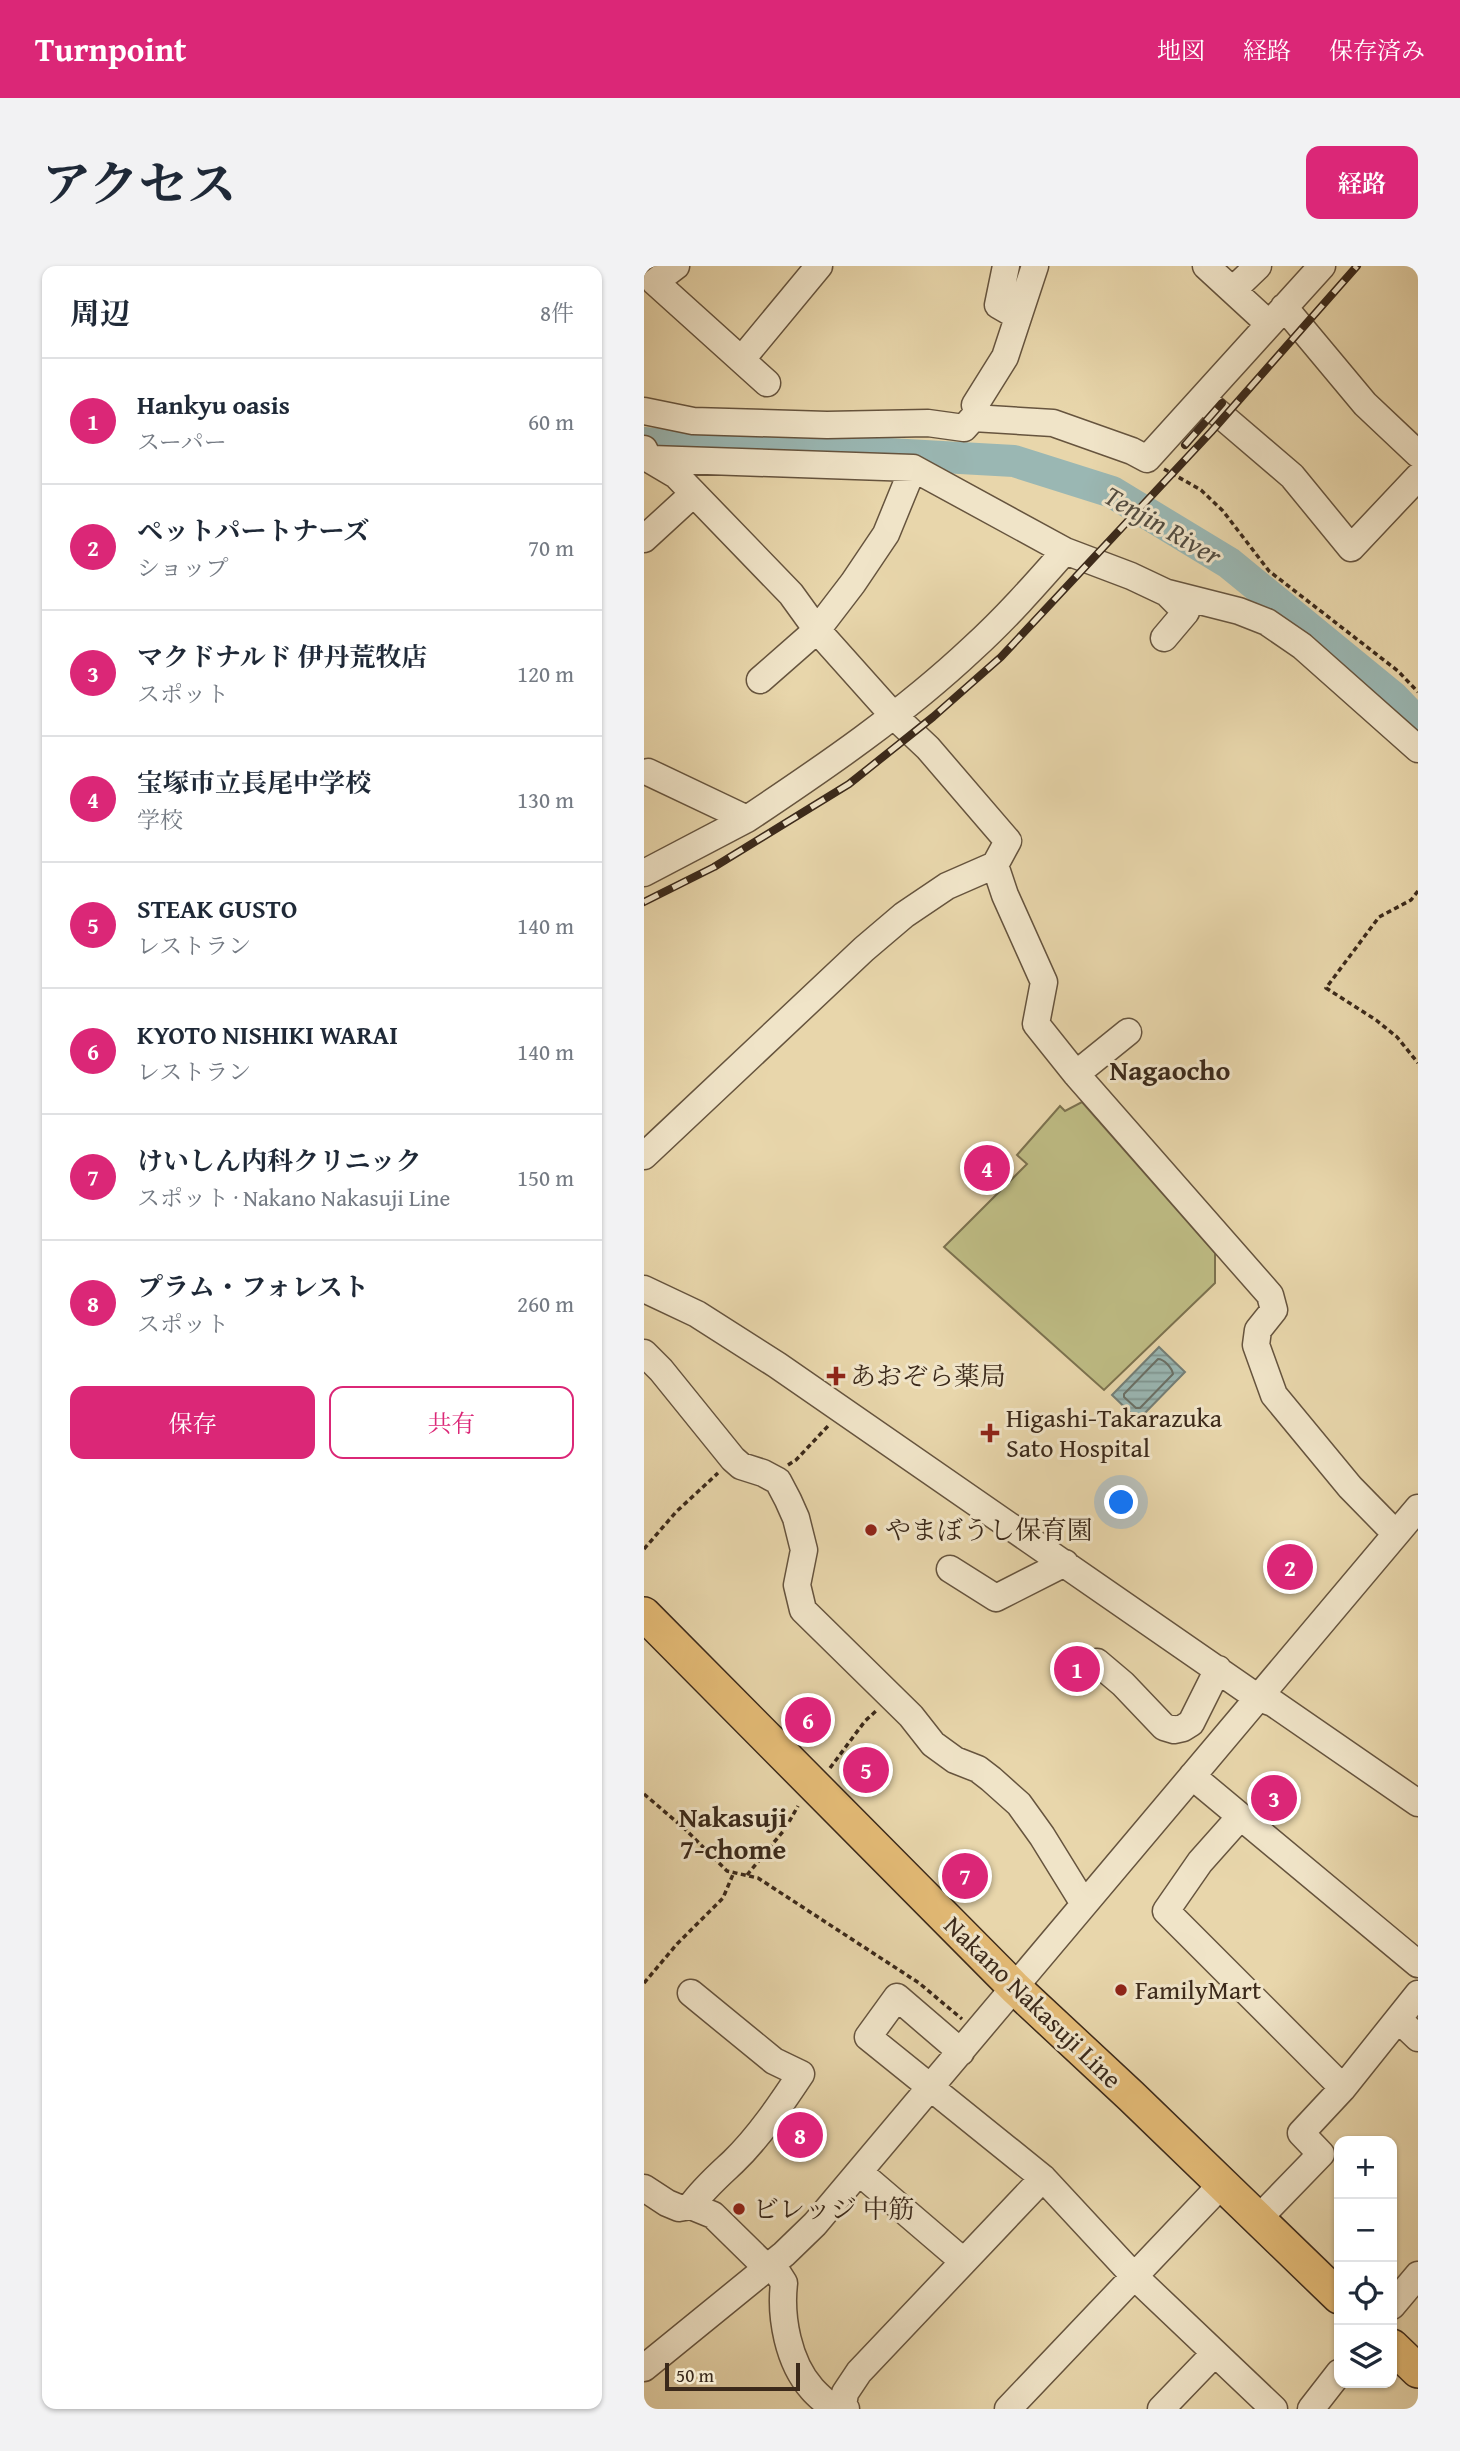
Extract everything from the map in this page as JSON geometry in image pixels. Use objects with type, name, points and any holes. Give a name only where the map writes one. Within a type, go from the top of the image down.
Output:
[{"type":"main road","name":"Nakano Nakasuji Line","points":[[644,1614],[1015,1988],[1334,2292]]},
{"type":"main road","points":[[1397,2351],[1418,2371]]},
{"type":"street","points":[[676,266],[655,282],[767,383]]},
{"type":"street","points":[[741,359],[819,266]]},
{"type":"street","points":[[1006,266],[998,305],[1017,316]]},
{"type":"street","points":[[975,405],[1005,357],[1034,266]]},
{"type":"street","points":[[1206,266],[1233,290],[1276,316],[1418,454]]},
{"type":"street","points":[[1233,290],[1258,266]]},
{"type":"street","points":[[644,411],[693,421],[827,425],[928,423],[964,428],[972,418],[1053,423],[1132,451],[1147,459],[1322,266]]},
{"type":"street","points":[[1202,399],[1292,475],[1351,548],[1418,477]]},
{"type":"street","points":[[928,423],[975,405],[1024,410],[1033,422]]},
{"type":"street","points":[[646,455],[912,468],[1065,551],[1167,593],[1239,611],[1267,622],[1302,646],[1418,749]]},
{"type":"street","points":[[644,1156],[864,949],[904,915],[947,886],[995,865],[1008,841],[928,748],[893,715],[817,630],[790,594],[676,475],[646,455]]},
{"type":"street","points":[[760,680],[817,630],[853,583],[886,534],[912,468]]},
{"type":"street","points":[[644,539],[694,494]]},
{"type":"street","points":[[644,873],[747,819],[819,771],[893,715],[971,650],[1014,608],[1065,551]]},
{"type":"street","points":[[1164,638],[1186,612],[1167,593]]},
{"type":"street","points":[[648,772],[747,819]]},
{"type":"street","points":[[995,865],[1005,895],[1044,982],[1036,1024],[1076,1074],[1270,1295],[1274,1310],[1258,1331],[1256,1345],[1274,1395],[1350,1487],[1396,1534]]},
{"type":"street","points":[[1076,1074],[1128,1032]]},
{"type":"street","points":[[644,1289],[697,1314],[844,1410],[1218,1670],[1259,1698],[1273,1703],[1418,1803]]},
{"type":"street","points":[[644,1353],[733,1459],[741,1466],[778,1481],[796,1518],[804,1550],[797,1585],[803,1610],[920,1725],[933,1744],[944,1753],[978,1769],[1019,1804],[1042,1836],[1083,1904]]},
{"type":"street","points":[[644,2368],[808,2232],[1015,1988],[1083,1904],[1147,1818],[1259,1698],[1418,1508]]},
{"type":"street","points":[[950,1569],[996,1598],[1065,1563]]},
{"type":"street","points":[[1097,1662],[1123,1684],[1164,1727],[1174,1730],[1191,1723],[1218,1670]]},
{"type":"street","points":[[1179,1783],[1240,1817],[1418,1964]]},
{"type":"street","points":[[1240,1817],[1200,1862],[1166,1912],[1343,2088]]},
{"type":"street","points":[[1258,2220],[1321,2154],[1301,2133],[1343,2088],[1418,1994]]},
{"type":"street","points":[[961,2052],[897,1997],[868,2037],[1043,2178],[1133,2276],[1274,2409]]},
{"type":"street","points":[[691,2206],[717,2168],[734,2161],[762,2117],[777,2111],[807,2067],[774,2061],[737,2023],[696,2004]]},
{"type":"street","points":[[1399,2020],[1418,2038]]},
{"type":"street","points":[[859,2172],[963,2261]]},
{"type":"street","points":[[644,2188],[679,2208],[691,2206],[713,2215],[769,2266],[784,2283],[784,2326],[794,2358],[810,2388],[839,2408],[859,2372],[1043,2178]]},
{"type":"street","points":[[1008,2409],[1223,2185]]},
{"type":"street","points":[[1397,2300],[1418,2276]]},
{"type":"street","points":[[1161,2409],[1214,2353]]},
{"type":"street","points":[[1311,2409],[1334,2379]]},
{"type":"path","points":[[1147,459],[1201,490],[1223,511],[1269,571],[1398,671],[1418,692]]},
{"type":"path","points":[[1418,891],[1411,900],[1379,917],[1326,988],[1387,1028],[1418,1063]]},
{"type":"path","points":[[763,1473],[782,1468],[796,1460],[844,1410]]},
{"type":"path","points":[[644,1549],[676,1513],[733,1459]]},
{"type":"path","points":[[825,1774],[865,1721],[890,1698]]},
{"type":"path","points":[[644,1794],[685,1829],[727,1871],[758,1878],[919,1983],[970,2024]]},
{"type":"path","points":[[747,1875],[785,1829],[802,1800]]},
{"type":"path","points":[[644,1983],[677,1944],[723,1898],[734,1872]]},
{"type":"shaded area","points":[[1082,1102],[1215,1253],[1215,1283],[1104,1390],[944,1247],[1027,1164],[1017,1155],[1060,1106],[1065,1111]]},
{"type":"water","points":[[1159,1347],[1185,1372],[1138,1420],[1112,1395]]},
{"type":"waterway","name":"Tenjin River","points":[[644,443],[1014,461],[1112,492],[1229,563],[1394,698],[1418,723]]},
{"type":"railway","points":[[644,902],[714,867],[849,784],[933,717],[1001,657],[1211,432],[1357,266]]},
{"type":"railway","points":[[1185,445],[1222,403]]},
{"type":"place","name":"宝塚市立長尾中学校","points":[[987,1168]]},
{"type":"place","name":"あおぞら薬局","points":[[836,1376]]},
{"type":"place","name":"Higashi-Takarazuka Sato Hospital","points":[[990,1433]]},
{"type":"place","name":"やまぼうし保育園","points":[[871,1530]]},
{"type":"place","name":"ペットパートナーズ","points":[[1290,1567]]},
{"type":"place","name":"Hankyu oasis","points":[[1077,1669]]},
{"type":"place","name":"KYOTO NISHIKI WARAI","points":[[808,1720]]},
{"type":"place","name":"STEAK GUSTO","points":[[866,1770]]},
{"type":"place","name":"マクドナルド 伊丹荒牧店","points":[[1274,1798]]},
{"type":"place","name":"けいしん内科クリニック","points":[[965,1876]]},
{"type":"place","name":"FamilyMart","points":[[1121,1990]]},
{"type":"place","name":"プラム・フォレスト","points":[[800,2135]]},
{"type":"place","name":"ビレッジ 中筋","points":[[739,2209]]},
{"type":"district","name":"Nagaocho","points":[[1170,1070]]},
{"type":"district","name":"Nakasuji 7-chome","points":[[733,1833]]}]
